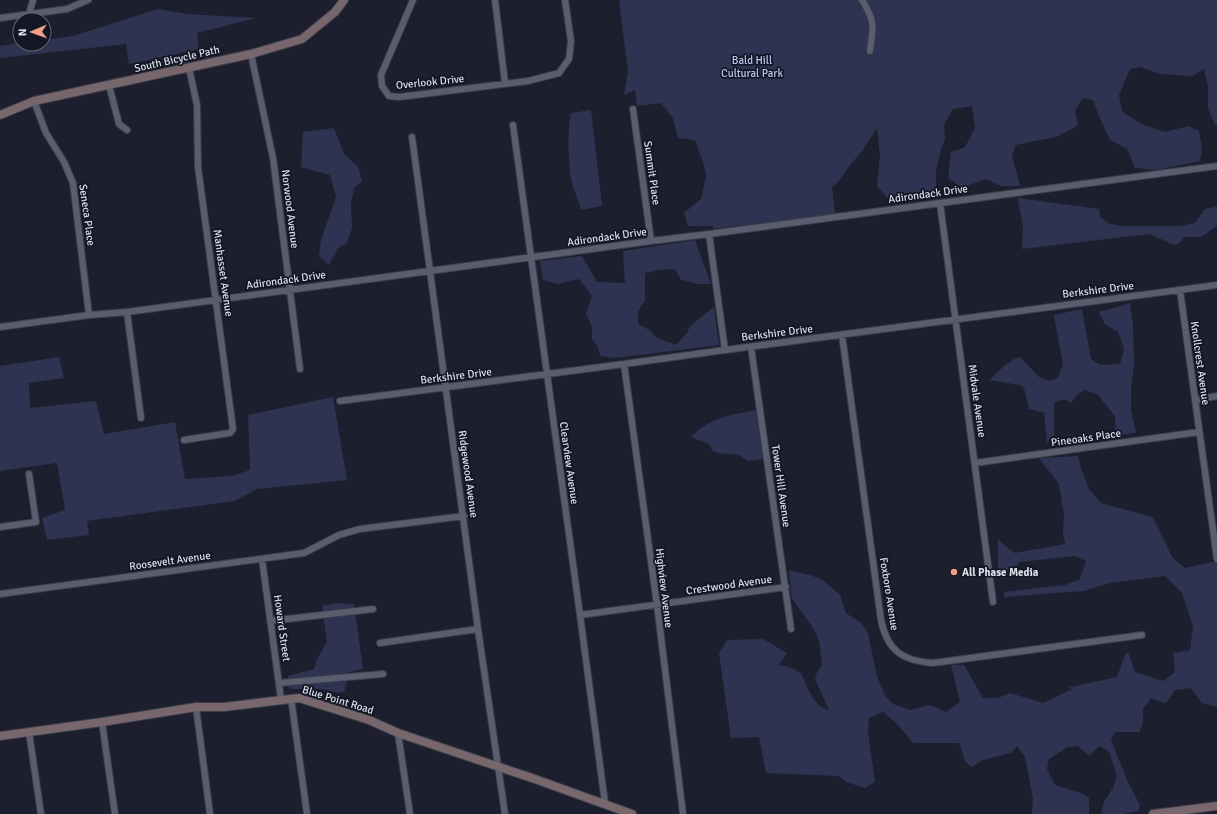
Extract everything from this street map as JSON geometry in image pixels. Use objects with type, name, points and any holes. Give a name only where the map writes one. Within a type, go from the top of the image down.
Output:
[{"type":"street","points":[[30,12],[33,0]]},
{"type":"street","points":[[44,12],[67,9],[88,0]]},
{"type":"street","name":"South Bicycle Path","points":[[0,115],[34,101],[251,54],[302,40],[335,12],[344,0]]},
{"type":"street","name":"Overlook Drive","points":[[413,0],[382,75],[382,86],[389,96],[399,97],[528,81],[559,73],[569,59],[571,41],[565,0]]},
{"type":"street","points":[[495,0],[505,83]]},
{"type":"street","points":[[862,0],[871,15],[873,25],[870,51]]},
{"type":"street","points":[[0,18],[12,16]]},
{"type":"street","name":"Norwood Avenue","points":[[251,54],[273,158],[300,369]]},
{"type":"street","name":"Manhasset Avenue","points":[[184,440],[230,433],[233,429],[217,299],[198,167],[197,105],[189,68]]},
{"type":"street","points":[[109,85],[119,124],[127,130]]},
{"type":"street","name":"Seneca Place","points":[[34,101],[46,133],[64,162],[73,183],[90,315]]},
{"type":"street","name":"Summit Place","points":[[633,109],[651,241]]},
{"type":"street","name":"Clearview Avenue","points":[[513,125],[605,803]]},
{"type":"street","name":"Ridgewood Avenue","points":[[412,137],[478,629],[505,814]]},
{"type":"street","name":"Adirondack Drive","points":[[0,327],[90,315],[127,312],[1217,166]]},
{"type":"street","name":"Midvale Avenue","points":[[940,202],[993,602]]},
{"type":"street","points":[[709,234],[725,350]]},
{"type":"street","name":"Berkshire Drive","points":[[340,401],[1217,285]]},
{"type":"street","name":"Knollcrest Avenue","points":[[1180,290],[1217,559]]},
{"type":"street","points":[[127,312],[141,418]]},
{"type":"street","name":"Foxboro Avenue","points":[[842,335],[881,620],[886,639],[898,653],[916,662],[932,663],[1142,635]]},
{"type":"street","name":"Tower Hill Avenue","points":[[751,347],[791,629]]},
{"type":"street","name":"Highview Avenue","points":[[624,364],[657,605],[683,814]]},
{"type":"street","points":[[1195,400],[1217,396]]},
{"type":"street","name":"Pineoaks Place","points":[[975,463],[1199,432]]},
{"type":"street","points":[[0,527],[36,522],[29,474]]},
{"type":"street","name":"Roosevelt Avenue","points":[[0,594],[304,553],[339,535],[360,529],[464,516]]},
{"type":"street","name":"Howard Street","points":[[262,559],[281,699]]},
{"type":"street","name":"Crestwood Avenue","points":[[580,615],[786,587]]},
{"type":"street","points":[[270,621],[372,609]]},
{"type":"street","points":[[380,643],[478,629]]},
{"type":"street","points":[[279,683],[383,674]]},
{"type":"street","points":[[291,698],[307,814]]},
{"type":"street","name":"Blue Point Road","points":[[0,736],[196,707],[224,707],[299,698],[369,720],[398,732],[605,803],[632,814]]},
{"type":"street","points":[[196,707],[210,814]]},
{"type":"street","points":[[102,722],[115,814]]},
{"type":"street","points":[[29,732],[41,814]]},
{"type":"street","points":[[398,732],[410,814]]},
{"type":"street","points":[[1153,814],[1186,812],[1217,806]]},
{"type":"green space","name":"Bald Hill Cultural Park","points":[[619,0],[1217,0],[1217,125],[1215,125],[1208,108],[1208,87],[1204,69],[1192,76],[1161,74],[1140,67],[1130,69],[1119,95],[1122,111],[1141,124],[1165,132],[1188,126],[1199,131],[1202,149],[1200,161],[1156,170],[1135,168],[1127,149],[1110,140],[1093,100],[1083,98],[1075,110],[1078,125],[1059,136],[1016,145],[1012,155],[1020,186],[1001,186],[985,179],[962,188],[948,178],[951,152],[965,147],[975,128],[972,106],[953,109],[944,125],[945,139],[936,171],[936,193],[891,202],[877,186],[880,155],[877,128],[862,151],[838,182],[832,187],[835,214],[713,229],[713,226],[688,226],[684,213],[701,199],[706,176],[704,165],[695,140],[678,138],[673,118],[661,103],[637,106],[635,90],[624,95],[628,71]]},
{"type":"green space","points":[[158,9],[186,14],[256,18],[197,33],[199,49],[129,64],[126,44],[0,58],[0,46],[12,44],[12,52],[52,52],[52,39],[73,36]]},
{"type":"green space","points":[[591,110],[602,206],[581,210],[571,180],[569,161],[570,120],[571,113]]},
{"type":"green space","points":[[334,128],[344,154],[358,167],[362,181],[354,188],[351,204],[352,228],[347,243],[338,248],[329,265],[319,256],[321,240],[336,197],[330,175],[301,167],[303,132]]},
{"type":"green space","points":[[1018,198],[1099,209],[1100,217],[1108,223],[1121,226],[1179,226],[1195,223],[1205,209],[1217,206],[1217,226],[1201,237],[1183,237],[1180,243],[1175,245],[1149,234],[1022,249],[1023,228]]},
{"type":"green space","points":[[695,240],[711,284],[699,284],[681,280],[675,269],[645,273],[645,301],[638,311],[638,324],[651,331],[657,338],[676,345],[687,333],[690,326],[714,307],[719,345],[615,358],[600,356],[598,347],[592,339],[592,327],[586,313],[592,296],[579,279],[558,284],[543,280],[540,261],[582,256],[597,282],[625,283],[623,251]]},
{"type":"green space","points":[[1130,303],[1133,326],[1134,365],[1131,390],[1131,410],[1136,433],[1116,435],[1115,416],[1097,394],[1084,390],[1076,396],[1071,403],[1064,399],[1054,403],[1054,435],[1047,443],[1044,413],[1029,409],[1024,388],[1020,385],[989,380],[1008,363],[1020,357],[1039,377],[1049,381],[1058,377],[1063,365],[1054,315],[1082,309],[1091,359],[1101,365],[1120,364],[1124,349],[1118,332],[1105,324],[1099,312]]},
{"type":"green space","points":[[59,357],[64,378],[29,383],[30,408],[96,401],[104,434],[175,422],[185,479],[232,476],[250,470],[248,415],[333,397],[347,480],[257,489],[234,501],[87,521],[89,535],[47,540],[42,518],[65,510],[57,463],[0,471],[0,366]]},
{"type":"green space","points":[[756,410],[763,459],[748,461],[739,455],[718,453],[713,451],[709,444],[691,437],[698,430],[721,418]]},
{"type":"green space","points":[[1078,456],[1081,469],[1089,489],[1101,503],[1153,517],[1172,557],[1185,568],[1217,561],[1217,707],[1202,703],[1191,688],[1175,690],[1167,702],[1163,703],[1151,698],[1143,709],[1143,723],[1139,732],[1115,732],[1111,740],[1127,780],[1140,805],[1138,811],[1122,814],[1101,814],[1104,801],[1113,788],[1117,776],[1109,752],[1100,746],[1089,756],[1078,746],[1068,747],[1049,759],[1047,769],[1055,785],[1081,793],[1089,798],[1089,814],[1032,814],[1033,798],[1025,757],[1017,746],[1011,753],[983,760],[971,767],[965,761],[959,743],[913,743],[898,725],[883,712],[869,718],[868,732],[875,782],[865,788],[846,782],[838,776],[766,773],[759,737],[731,738],[719,653],[727,640],[763,639],[787,653],[779,665],[789,667],[800,672],[811,695],[819,705],[829,710],[815,679],[822,664],[819,641],[812,626],[792,599],[789,570],[813,576],[824,581],[840,595],[846,613],[861,623],[868,633],[877,677],[886,697],[893,704],[910,710],[930,705],[946,712],[960,702],[951,665],[964,665],[983,698],[998,698],[1010,693],[1043,703],[1072,689],[1067,688],[1117,677],[1125,655],[1128,652],[1135,672],[1163,681],[1175,672],[1173,653],[1190,650],[1193,626],[1182,593],[1165,576],[1109,583],[1084,591],[1004,597],[1004,592],[1065,585],[1080,579],[1086,561],[1075,556],[1020,562],[1003,579],[998,574],[998,539],[1015,553],[1065,544],[1063,532],[1064,515],[1059,484],[1039,458]]},
{"type":"green space","points":[[339,603],[354,604],[363,669],[350,672],[344,692],[337,693],[324,689],[289,689],[288,676],[314,669],[317,659],[327,642],[322,606]]},
{"type":"place","name":"All Phase Media","points":[[954,572]]}]
